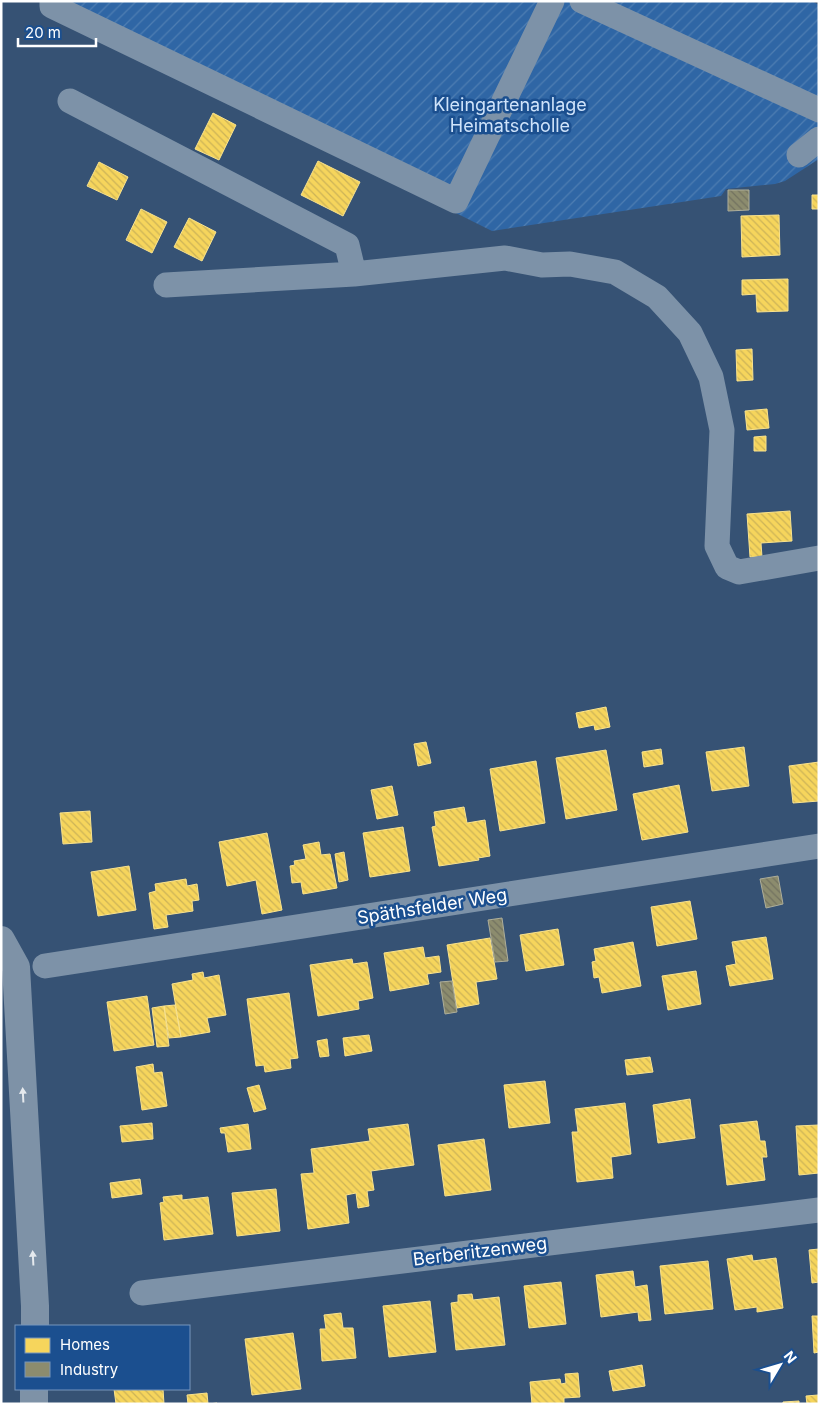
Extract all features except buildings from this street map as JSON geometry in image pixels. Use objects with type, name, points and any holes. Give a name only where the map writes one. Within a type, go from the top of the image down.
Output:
[{"type":"highway","points":[[1,940],[16,968],[35,1296],[35,1325]]},
{"type":"highway","points":[[34,1390],[34,1404]]},
{"type":"street","points":[[52,1],[52,6],[456,201],[552,1]]},
{"type":"street","points":[[582,1],[819,110]]},
{"type":"street","points":[[70,100],[347,246],[354,274]]},
{"type":"street","points":[[799,155],[819,139]]},
{"type":"street","points":[[166,285],[354,274],[505,258],[542,266],[570,264],[614,272],[657,297],[690,333],[711,376],[722,430],[717,546],[727,567],[739,572],[819,558]]},
{"type":"street","name":"Späthsfelder Weg","points":[[45,966],[819,846]]},
{"type":"street","name":"Berberitzenweg","points":[[142,1293],[819,1210]]},
{"type":"green space","name":"Kleingartenanlage Heimatscholle","points":[[50,1],[812,1],[819,5],[819,159],[785,181],[775,184],[726,189],[721,196],[492,231],[50,11]]}]
